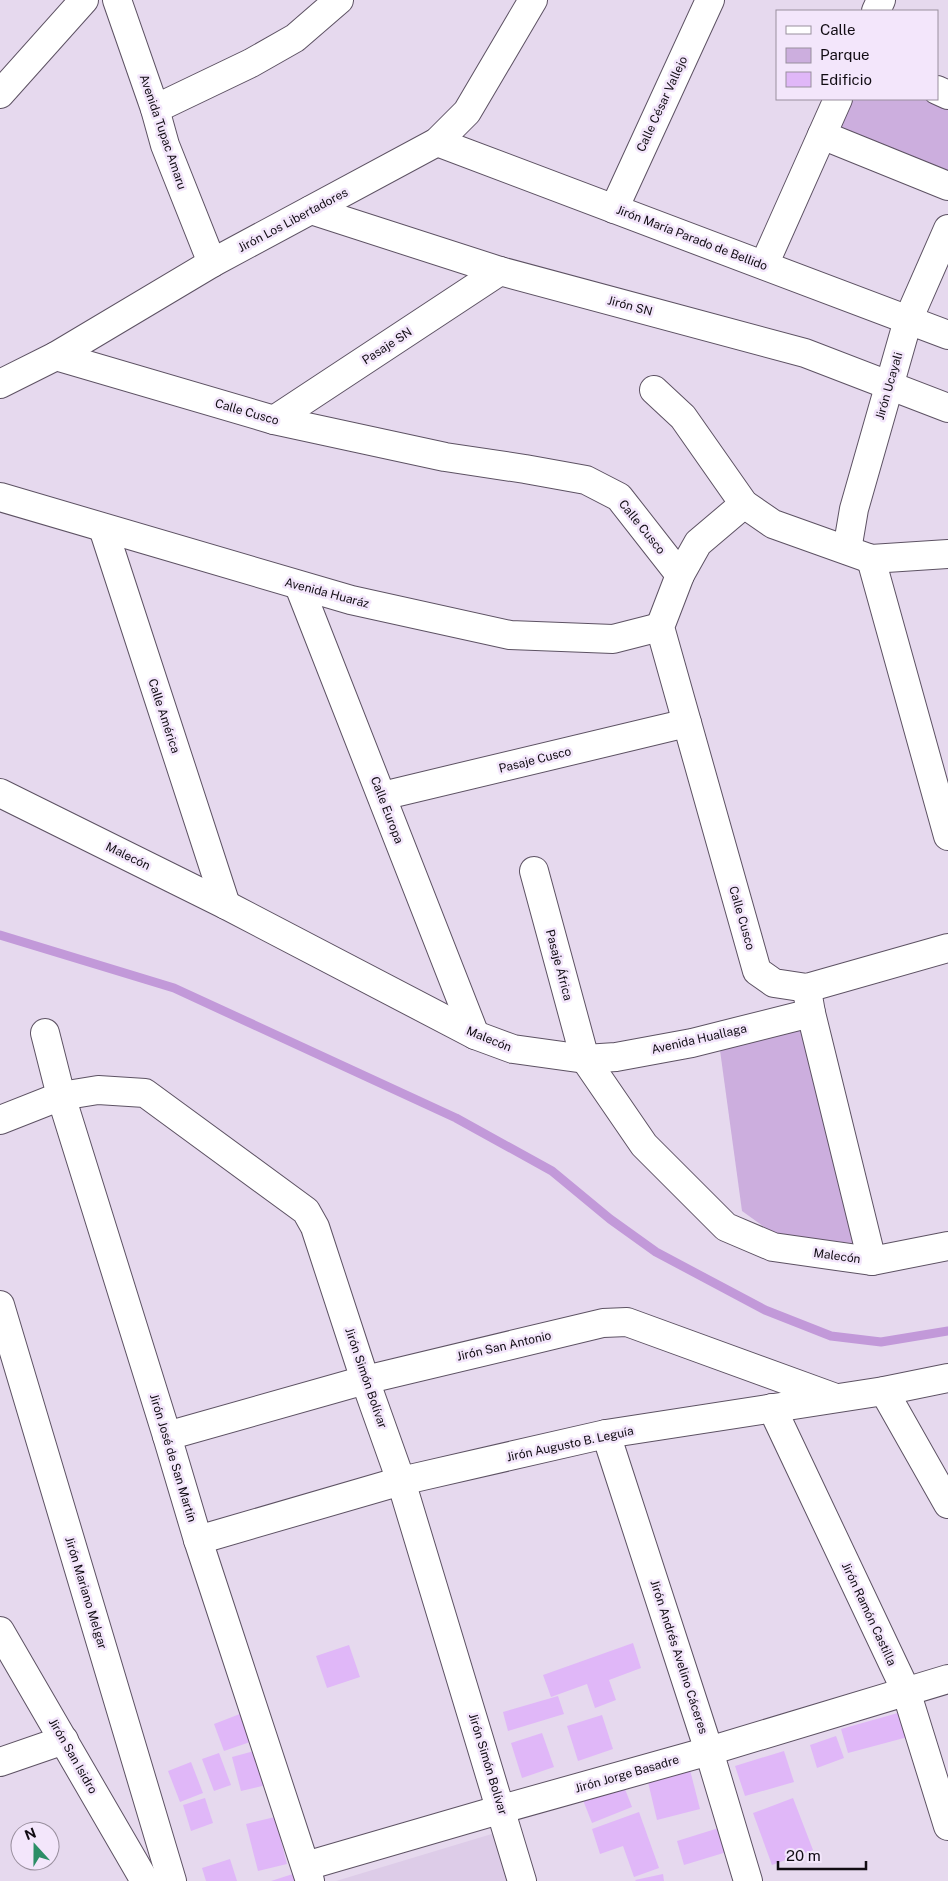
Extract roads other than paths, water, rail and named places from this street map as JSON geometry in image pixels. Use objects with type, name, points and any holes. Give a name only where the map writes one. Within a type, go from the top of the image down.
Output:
[{"type":"street","points":[[0,94],[84,0]]},
{"type":"street","name":"Avenida Tupac Amaru","points":[[117,0],[155,110],[165,145],[212,263]]},
{"type":"street","points":[[155,110],[251,63],[295,38],[339,0]]},
{"type":"street","name":"Jirón Los Libertadores","points":[[0,384],[56,356],[212,263],[437,142],[467,112],[533,0]]},
{"type":"street","name":"Calle César Vallejo","points":[[614,209],[710,0]]},
{"type":"street","points":[[764,265],[838,100]]},
{"type":"street","points":[[822,135],[948,186]]},
{"type":"street","name":"Jirón María Parado de Bellido","points":[[437,142],[948,335]]},
{"type":"street","name":"Jirón SN","points":[[310,210],[500,271],[804,353],[948,408]]},
{"type":"street","name":"Jirón Ucayali","points":[[948,229],[908,320],[854,509],[859,554],[948,836]]},
{"type":"street","name":"Pasaje SN","points":[[274,420],[500,271]]},
{"type":"street","name":"Calle Cusco","points":[[56,356],[274,420],[445,457],[586,480],[619,497],[680,575]]},
{"type":"street","points":[[654,390],[683,417],[744,504],[773,524],[859,554],[948,554]]},
{"type":"street","name":"Avenida Huaráz","points":[[0,497],[299,586],[351,600],[510,635],[613,640],[660,627]]},
{"type":"street","points":[[660,627],[680,575],[698,543],[744,504]]},
{"type":"street","name":"Calle América","points":[[103,528],[226,905]]},
{"type":"street","name":"Calle Europa","points":[[299,586],[475,1035]]},
{"type":"street","name":"Calle Cusco","points":[[660,627],[757,971],[774,983],[809,1000]]},
{"type":"street","name":"Pasaje Cusco","points":[[382,796],[688,723]]},
{"type":"street","name":"Malecón","points":[[2,787],[475,1035],[513,1049],[585,1059],[644,1145],[726,1227],[773,1247],[872,1261],[948,1246]]},
{"type":"street","name":"Pasaje África","points":[[534,871],[585,1059]]},
{"type":"street","name":"Avenida Huallaga","points":[[585,1059],[616,1057],[692,1043],[948,948]]},
{"type":"street","points":[[809,1000],[872,1261]]},
{"type":"street","name":"Jirón José de San Martín","points":[[45,1033],[60,1096],[198,1540],[308,1874]]},
{"type":"street","name":"Jirón Simón Bolívar","points":[[0,1120],[60,1096],[98,1090],[145,1093],[306,1211],[315,1228],[402,1481],[502,1809],[522,1881]]},
{"type":"street","name":"Jirón Mariano Melgar","points":[[0,1305],[172,1881]]},
{"type":"street","name":"Jirón San Antonio","points":[[167,1436],[366,1380],[603,1323],[627,1322],[837,1398]]},
{"type":"street","name":"Jirón Augusto B. Leguía","points":[[198,1540],[402,1481],[606,1434],[884,1391],[948,1378]]},
{"type":"street","points":[[884,1391],[948,1504]]},
{"type":"street","name":"Jirón Ramón Castilla","points":[[772,1408],[906,1691],[948,1826]]},
{"type":"street","name":"Jirón Andrés Avelino Cáceres","points":[[606,1434],[710,1751],[748,1881]]},
{"type":"street","name":"Jirón San Isidro","points":[[0,1631],[145,1881]]},
{"type":"street","name":"Jirón Jorge Basadre","points":[[308,1874],[502,1809],[710,1751],[948,1679]]},
{"type":"street","points":[[0,1762],[64,1740]]},
{"type":"waterway","points":[[0,935],[174,988],[456,1118],[552,1171],[610,1219],[656,1252],[765,1310],[831,1336],[881,1342],[948,1331]]}]
